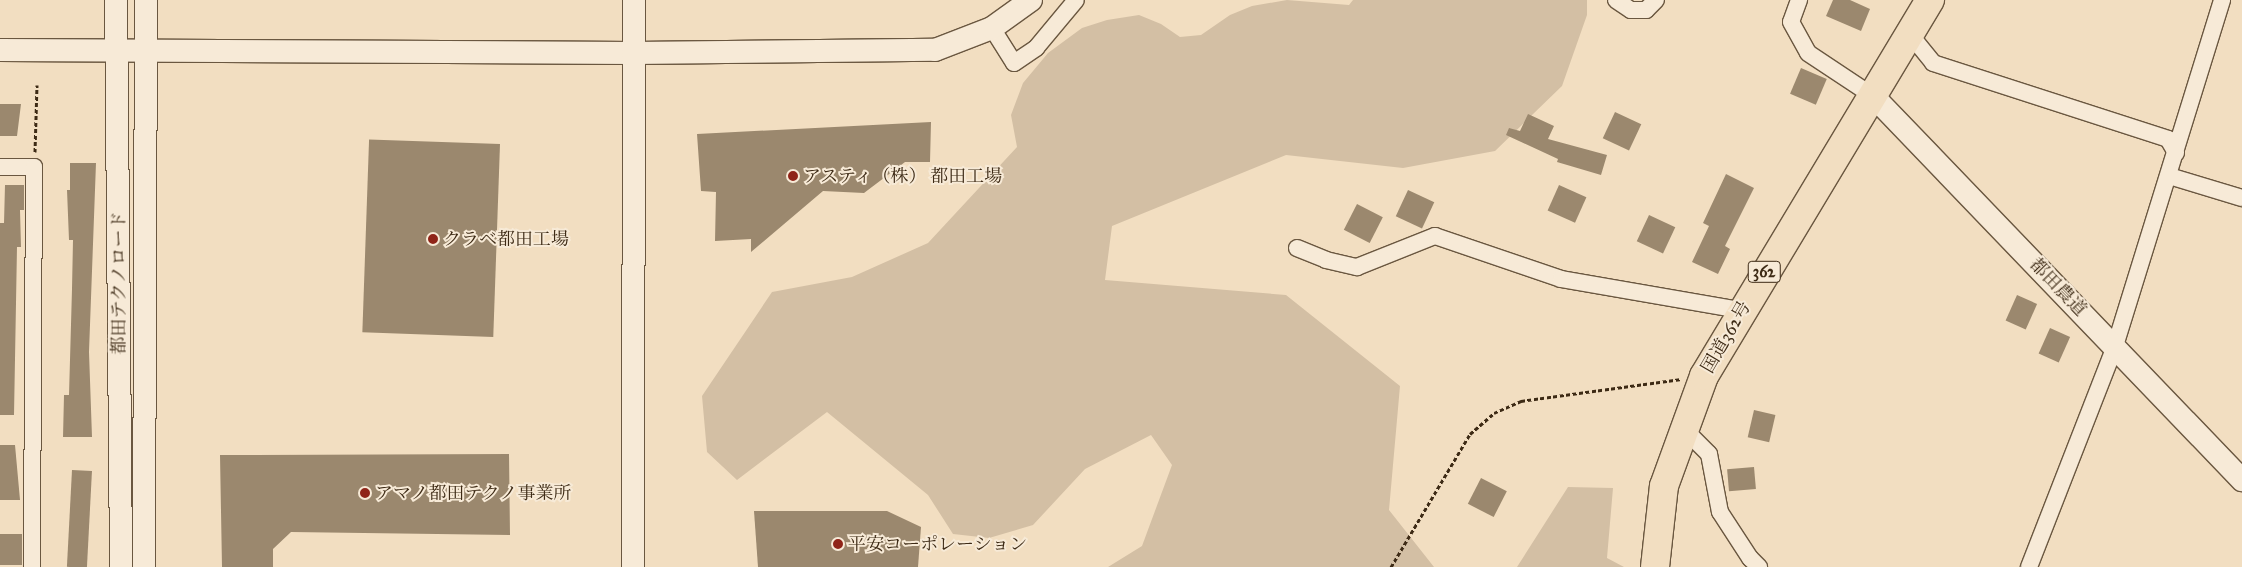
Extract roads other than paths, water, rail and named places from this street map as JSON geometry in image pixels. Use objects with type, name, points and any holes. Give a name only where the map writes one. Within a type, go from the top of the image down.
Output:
[{"type":"highway","name":"国道362号","points":[[1655,567],[1664,486],[1704,376],[1741,310],[1873,96],[1908,32],[1930,0]]},
{"type":"street","name":"都田テクノロード","points":[[116,0],[121,567]]},
{"type":"street","name":"都田テクノロード","points":[[144,567],[146,0]]},
{"type":"street","points":[[633,567],[634,0]]},
{"type":"street","points":[[0,50],[633,53],[935,50],[992,28],[1031,0]]},
{"type":"street","points":[[992,28],[1014,63],[1036,48],[1076,0]]},
{"type":"street","points":[[1616,0],[1631,10],[1646,10],[1656,0]]},
{"type":"street","points":[[1799,0],[1791,22],[1808,53],[1873,96]]},
{"type":"street","points":[[2029,567],[2115,346],[2222,0]]},
{"type":"street","points":[[1908,32],[1933,63],[2168,139],[2176,153]]},
{"type":"street","name":"都田農道","points":[[1873,96],[2242,480]]},
{"type":"street","points":[[0,167],[34,167],[32,567]]},
{"type":"street","points":[[2169,176],[2242,198]]},
{"type":"street","points":[[1297,248],[1326,260],[1357,267],[1435,236],[1561,279],[1741,310]]},
{"type":"street","points":[[1684,429],[1709,454],[1720,512],[1750,558],[1759,567]]},
{"type":"place","name":"アスティ（株） 都田工場","points":[[793,176]]},
{"type":"place","name":"クラベ都田工場","points":[[433,239]]},
{"type":"place","name":"アマノ都田テクノ事業所","points":[[365,493]]},
{"type":"place","name":"平安コーポレーション","points":[[838,544]]}]
